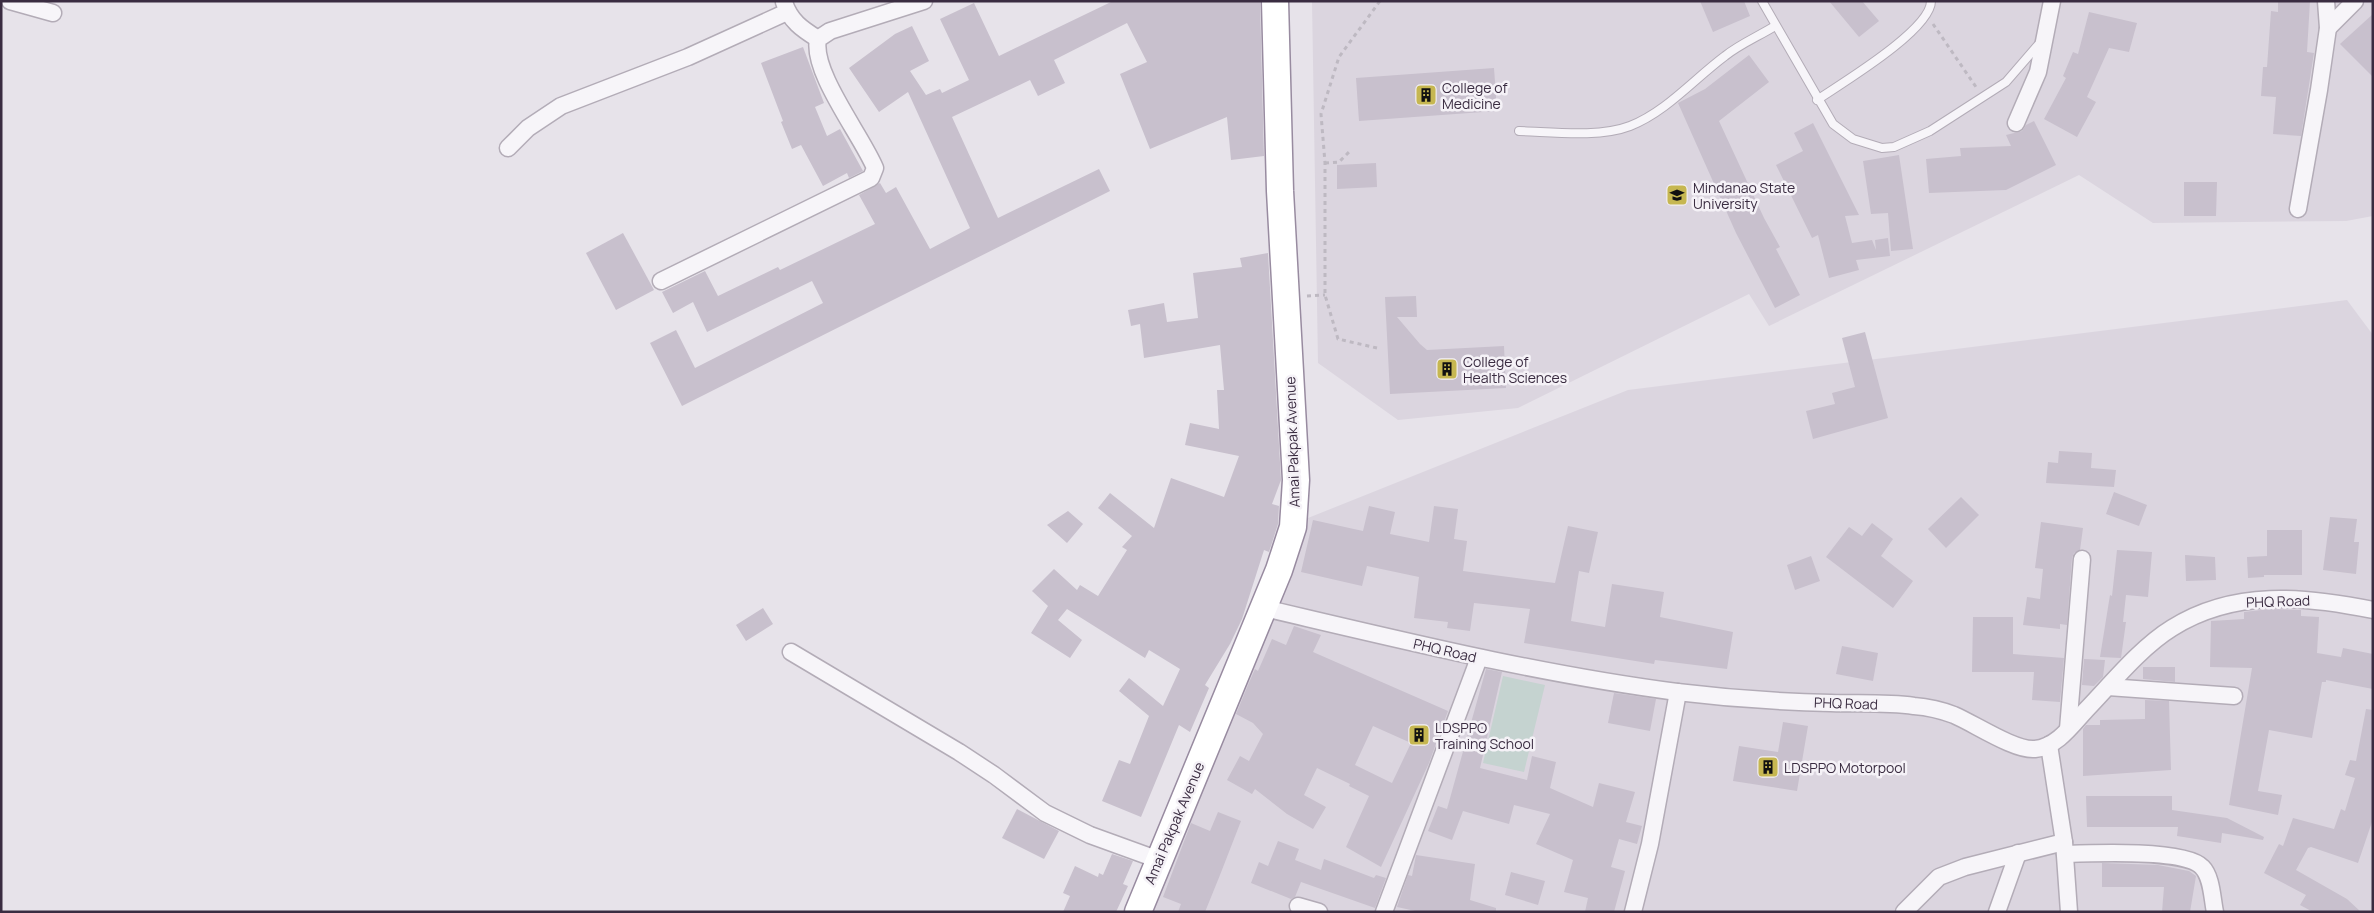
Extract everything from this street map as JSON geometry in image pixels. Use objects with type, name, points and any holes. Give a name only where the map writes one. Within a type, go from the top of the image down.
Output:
[{"type":"highway","name":"Amai Pakpak Avenue","points":[[1138,912],[1264,608],[1293,527],[1296,506],[1293,413],[1280,191],[1276,2]]},
{"type":"street","points":[[10,1],[53,13]]},
{"type":"street","points":[[661,281],[865,182],[874,173],[875,168],[872,160],[824,75],[817,45],[818,39],[830,31],[924,1]]},
{"type":"street","points":[[2016,123],[2038,72],[2052,1]]},
{"type":"street","points":[[2298,208],[2328,28],[2326,1]]},
{"type":"street","points":[[2328,28],[2355,1]]},
{"type":"street","points":[[508,148],[528,128],[561,106],[688,58],[785,7],[798,27],[818,39]]},
{"type":"street","points":[[2068,729],[2082,558]]},
{"type":"street","name":"PHQ Road","points":[[1264,608],[1479,658],[1678,692],[1828,703],[1901,704],[1927,707],[1950,713],[2013,745],[2026,749],[2038,749],[2049,745],[2068,729],[2170,629],[2199,614],[2230,603],[2266,598],[2323,600],[2373,610]]},
{"type":"street","points":[[791,652],[959,752],[1045,813],[1090,835],[1159,860]]},
{"type":"street","points":[[1384,912],[1479,658]]},
{"type":"street","points":[[2108,688],[2234,696]]},
{"type":"street","points":[[1633,912],[1650,844],[1678,692]]},
{"type":"street","points":[[2049,745],[2064,848],[2069,912]]},
{"type":"street","points":[[1904,912],[1939,877],[1966,867],[2018,853],[2064,848],[2194,860],[2207,873],[2215,912]]},
{"type":"street","points":[[1997,912],[2018,853]]},
{"type":"street","points":[[1298,906],[1319,912]]},
{"type":"lane","points":[[1762,1],[1833,124],[1842,133],[1854,139],[1882,148],[1894,147],[1922,135],[2006,82],[2032,54],[2048,28]]},
{"type":"lane","points":[[1818,100],[1907,37],[1928,15],[1931,1]]},
{"type":"lane","points":[[1519,131],[1605,131],[1629,126],[1650,116],[1667,104],[1727,54],[1775,26]]},
{"type":"path","points":[[1376,348],[1338,338],[1325,295],[1324,163],[1321,114],[1339,57],[1380,1]]},
{"type":"path","points":[[1928,15],[1983,97]]},
{"type":"path","points":[[1324,163],[1339,162],[1351,150]]},
{"type":"shaded area","name":"Mindanao State University","points":[[1312,1],[2373,1],[2373,216],[2346,221],[2153,223],[2079,175],[1769,326],[1749,294],[1518,408],[1398,420],[1318,363]]},
{"type":"shaded area","points":[[2347,300],[2373,335],[2373,905],[2371,912],[1151,912],[1303,520],[1628,390]]},
{"type":"shaded area","points":[[1503,676],[1545,685],[1524,772],[1483,763]]},
{"type":"building","points":[[1113,1],[1260,1],[1264,156],[1231,160],[1227,117],[1150,149],[1120,74],[1147,62],[1127,23],[1054,60],[1065,83],[1038,96],[1030,80],[952,117],[998,218],[1099,169],[1110,191],[682,406],[650,343],[676,330],[695,368],[823,303],[812,281],[707,332],[693,302],[673,313],[662,292],[705,271],[718,296],[778,267],[780,270],[875,224],[859,195],[880,183],[886,193],[896,187],[930,249],[970,228],[908,92],[879,112],[849,68],[895,34],[912,26],[929,61],[910,71],[926,95],[940,89],[942,93],[969,80],[940,19],[974,3],[999,56]]},
{"type":"building","points":[[1700,1],[1744,1],[1750,16],[1713,32]]},
{"type":"building","points":[[1829,1],[1862,1],[1879,21],[1859,37]]},
{"type":"building","points":[[2278,1],[2310,1],[2307,52],[2314,53],[2301,136],[2273,134],[2276,97],[2261,96],[2263,67],[2267,67],[2271,11],[2278,12]]},
{"type":"building","points":[[2089,12],[2137,23],[2129,52],[2109,48],[2087,97],[2096,102],[2077,137],[2044,119],[2066,78],[2063,76],[2073,52],[2078,54]]},
{"type":"building","points":[[2373,14],[2373,77],[2340,44]]},
{"type":"building","points":[[803,47],[824,103],[815,107],[827,136],[840,129],[863,171],[849,178],[847,173],[823,186],[801,145],[792,149],[761,63]]},
{"type":"building","points":[[1749,55],[1769,82],[1719,121],[1764,218],[1780,247],[1776,249],[1800,295],[1775,308],[1736,233],[1678,103],[1705,89]]},
{"type":"building","name":"College of Medicine","points":[[1494,68],[1497,111],[1359,121],[1356,78]]},
{"type":"building","points":[[2034,121],[2056,165],[2006,190],[1929,193],[1926,159],[1961,156],[1960,148],[2011,146],[2006,135],[2022,131],[2026,125]]},
{"type":"building","points":[[1813,123],[1859,215],[1845,216],[1852,243],[1872,240],[1876,250],[1875,240],[1888,238],[1890,256],[1856,260],[1859,270],[1829,278],[1818,235],[1812,238],[1776,165],[1803,151],[1794,133]]},
{"type":"building","points":[[1899,155],[1913,249],[1891,251],[1888,213],[1871,214],[1863,161]]},
{"type":"building","points":[[1376,163],[1377,187],[1337,189],[1337,165]]},
{"type":"building","points":[[2184,182],[2217,182],[2216,216],[2184,216]]},
{"type":"building","points":[[623,233],[654,290],[616,310],[586,253]]},
{"type":"building","points":[[1268,253],[1281,480],[1272,504],[1279,506],[1278,524],[1269,552],[1264,550],[1242,619],[1230,644],[1205,685],[1209,688],[1190,732],[1179,725],[1141,817],[1102,801],[1119,760],[1130,764],[1149,716],[1119,691],[1129,678],[1163,706],[1180,669],[1149,650],[1145,658],[1067,609],[1058,620],[1082,640],[1070,658],[1031,633],[1048,606],[1032,591],[1054,569],[1077,590],[1080,585],[1098,596],[1127,550],[1122,547],[1132,536],[1098,508],[1110,493],[1154,528],[1171,478],[1224,497],[1239,456],[1185,445],[1190,423],[1219,429],[1217,390],[1224,390],[1220,345],[1144,358],[1140,324],[1131,326],[1128,310],[1164,303],[1167,322],[1198,318],[1193,273],[1242,267],[1240,258]]},
{"type":"building","name":"College of Health Sciences","points":[[1416,296],[1417,317],[1397,317],[1420,344],[1427,350],[1504,346],[1506,388],[1390,394],[1385,297]]},
{"type":"building","points":[[1865,332],[1888,418],[1813,439],[1806,411],[1835,404],[1832,393],[1855,387],[1842,338]]},
{"type":"building","points":[[2059,451],[2092,453],[2091,468],[2116,470],[2114,487],[2046,483],[2048,462],[2058,463]]},
{"type":"building","points":[[2114,492],[2147,505],[2139,526],[2106,514]]},
{"type":"building","points":[[1961,497],[1979,515],[1946,548],[1928,529]]},
{"type":"building","points":[[1369,506],[1395,512],[1390,534],[1429,542],[1434,506],[1458,509],[1454,539],[1467,541],[1463,571],[1555,583],[1568,526],[1598,532],[1589,573],[1579,571],[1571,621],[1605,627],[1612,584],[1664,592],[1660,617],[1733,632],[1727,669],[1655,660],[1654,664],[1524,643],[1530,609],[1474,603],[1470,631],[1447,628],[1448,622],[1414,618],[1419,577],[1367,566],[1362,586],[1301,572],[1313,520],[1363,531]]},
{"type":"building","points":[[1068,511],[1083,524],[1067,543],[1047,525]]},
{"type":"building","points":[[2330,517],[2357,519],[2354,542],[2359,542],[2356,574],[2323,570]]},
{"type":"building","points":[[2041,522],[2083,528],[2080,550],[2074,553],[2072,558],[2067,625],[2060,624],[2060,629],[2023,625],[2027,597],[2040,599],[2043,569],[2035,568]]},
{"type":"building","points":[[1872,523],[1893,539],[1881,556],[1913,581],[1893,608],[1826,557],[1849,527],[1862,536]]},
{"type":"building","points":[[2267,530],[2302,530],[2302,575],[2264,575],[2264,577],[2248,578],[2247,557],[2267,556]]},
{"type":"building","points":[[2117,550],[2152,552],[2148,597],[2126,595],[2123,622],[2126,622],[2121,658],[2100,657],[2110,595],[2112,596]]},
{"type":"building","points":[[2185,555],[2215,557],[2216,580],[2186,581]]},
{"type":"building","points":[[1811,556],[1820,581],[1795,590],[1787,565]]},
{"type":"building","points":[[763,608],[773,624],[746,641],[736,625]]},
{"type":"building","points":[[2270,609],[2301,610],[2301,616],[2319,617],[2317,653],[2341,657],[2343,648],[2373,654],[2373,689],[2326,680],[2326,682],[2322,682],[2312,738],[2269,730],[2258,791],[2282,795],[2278,815],[2229,805],[2252,668],[2210,667],[2211,621],[2244,619],[2244,612]]},
{"type":"building","points":[[1973,617],[2013,617],[2013,654],[2064,658],[2060,702],[2032,700],[2034,672],[1972,672]]},
{"type":"building","points":[[1294,626],[1321,635],[1313,652],[1448,711],[1429,763],[1381,867],[1346,847],[1369,796],[1349,786],[1350,784],[1317,768],[1304,795],[1326,807],[1313,829],[1287,814],[1255,789],[1252,794],[1227,780],[1240,756],[1249,761],[1263,734],[1253,723],[1236,714],[1248,685],[1255,669],[1258,671],[1272,639],[1286,645]],"holes":[[[1373,726],[1411,743],[1392,783],[1355,765]]]},
{"type":"building","points":[[1842,646],[1878,653],[1873,681],[1836,674]]},
{"type":"building","points":[[2084,659],[2105,660],[2103,677],[2094,686],[2082,685]]},
{"type":"building","points":[[2143,667],[2175,667],[2175,682],[2143,679]]},
{"type":"building","points":[[1486,669],[1502,672],[1480,768],[1527,780],[1532,756],[1556,762],[1550,788],[1593,807],[1599,783],[1635,792],[1626,822],[1642,826],[1637,844],[1619,839],[1611,867],[1625,871],[1614,912],[1585,912],[1588,898],[1564,892],[1573,860],[1536,844],[1550,814],[1514,805],[1509,824],[1463,811],[1452,840],[1428,831],[1438,806],[1447,809]]},
{"type":"building","points":[[1614,693],[1656,699],[1650,731],[1608,723]]},
{"type":"building","points":[[2145,700],[2169,701],[2171,770],[2083,776],[2083,729],[2086,725],[2100,725],[2100,720],[2145,719]]},
{"type":"building","points":[[2366,709],[2373,710],[2373,819],[2358,863],[2311,847],[2308,848],[2296,870],[2347,899],[2361,912],[2313,912],[2300,905],[2306,895],[2264,873],[2279,844],[2283,846],[2293,818],[2334,829],[2341,809],[2345,811],[2355,778],[2345,775],[2350,760],[2356,761]]},
{"type":"building","name":"LDSPPO Motorpool","points":[[1783,722],[1808,726],[1797,791],[1733,781],[1739,746],[1778,752]]},
{"type":"building","points":[[2086,796],[2172,796],[2172,810],[2227,818],[2264,837],[2263,840],[2222,833],[2221,843],[2177,836],[2178,827],[2087,827]]},
{"type":"building","points":[[1017,809],[1059,831],[1044,859],[1002,838]]},
{"type":"building","points":[[1218,812],[1241,821],[1220,875],[1205,912],[1178,912],[1181,904],[1163,897],[1191,823],[1210,831]]},
{"type":"building","points":[[1278,841],[1299,849],[1295,860],[1321,870],[1324,859],[1374,878],[1376,875],[1386,878],[1375,908],[1301,882],[1295,897],[1291,899],[1251,883],[1259,862],[1268,866]]},
{"type":"building","points":[[1112,854],[1133,861],[1123,884],[1128,886],[1116,912],[1063,912],[1070,896],[1063,893],[1075,866],[1098,877],[1099,873],[1103,875]]},
{"type":"building","points":[[1416,855],[1475,864],[1470,900],[1496,908],[1496,912],[1420,912],[1397,907],[1408,875],[1412,876]]},
{"type":"building","points":[[2102,863],[2158,865],[2189,871],[2196,876],[2190,912],[2162,912],[2164,887],[2102,887]]},
{"type":"building","points":[[1511,872],[1545,881],[1538,905],[1505,895]]},
{"type":"place","name":"College of Medicine","points":[[1426,95]]},
{"type":"place","name":"Mindanao State University","points":[[1677,195]]},
{"type":"place","name":"College of Health Sciences","points":[[1447,369]]},
{"type":"place","name":"LDSPPO Training School","points":[[1419,735]]},
{"type":"place","name":"LDSPPO Motorpool","points":[[1768,767]]}]
